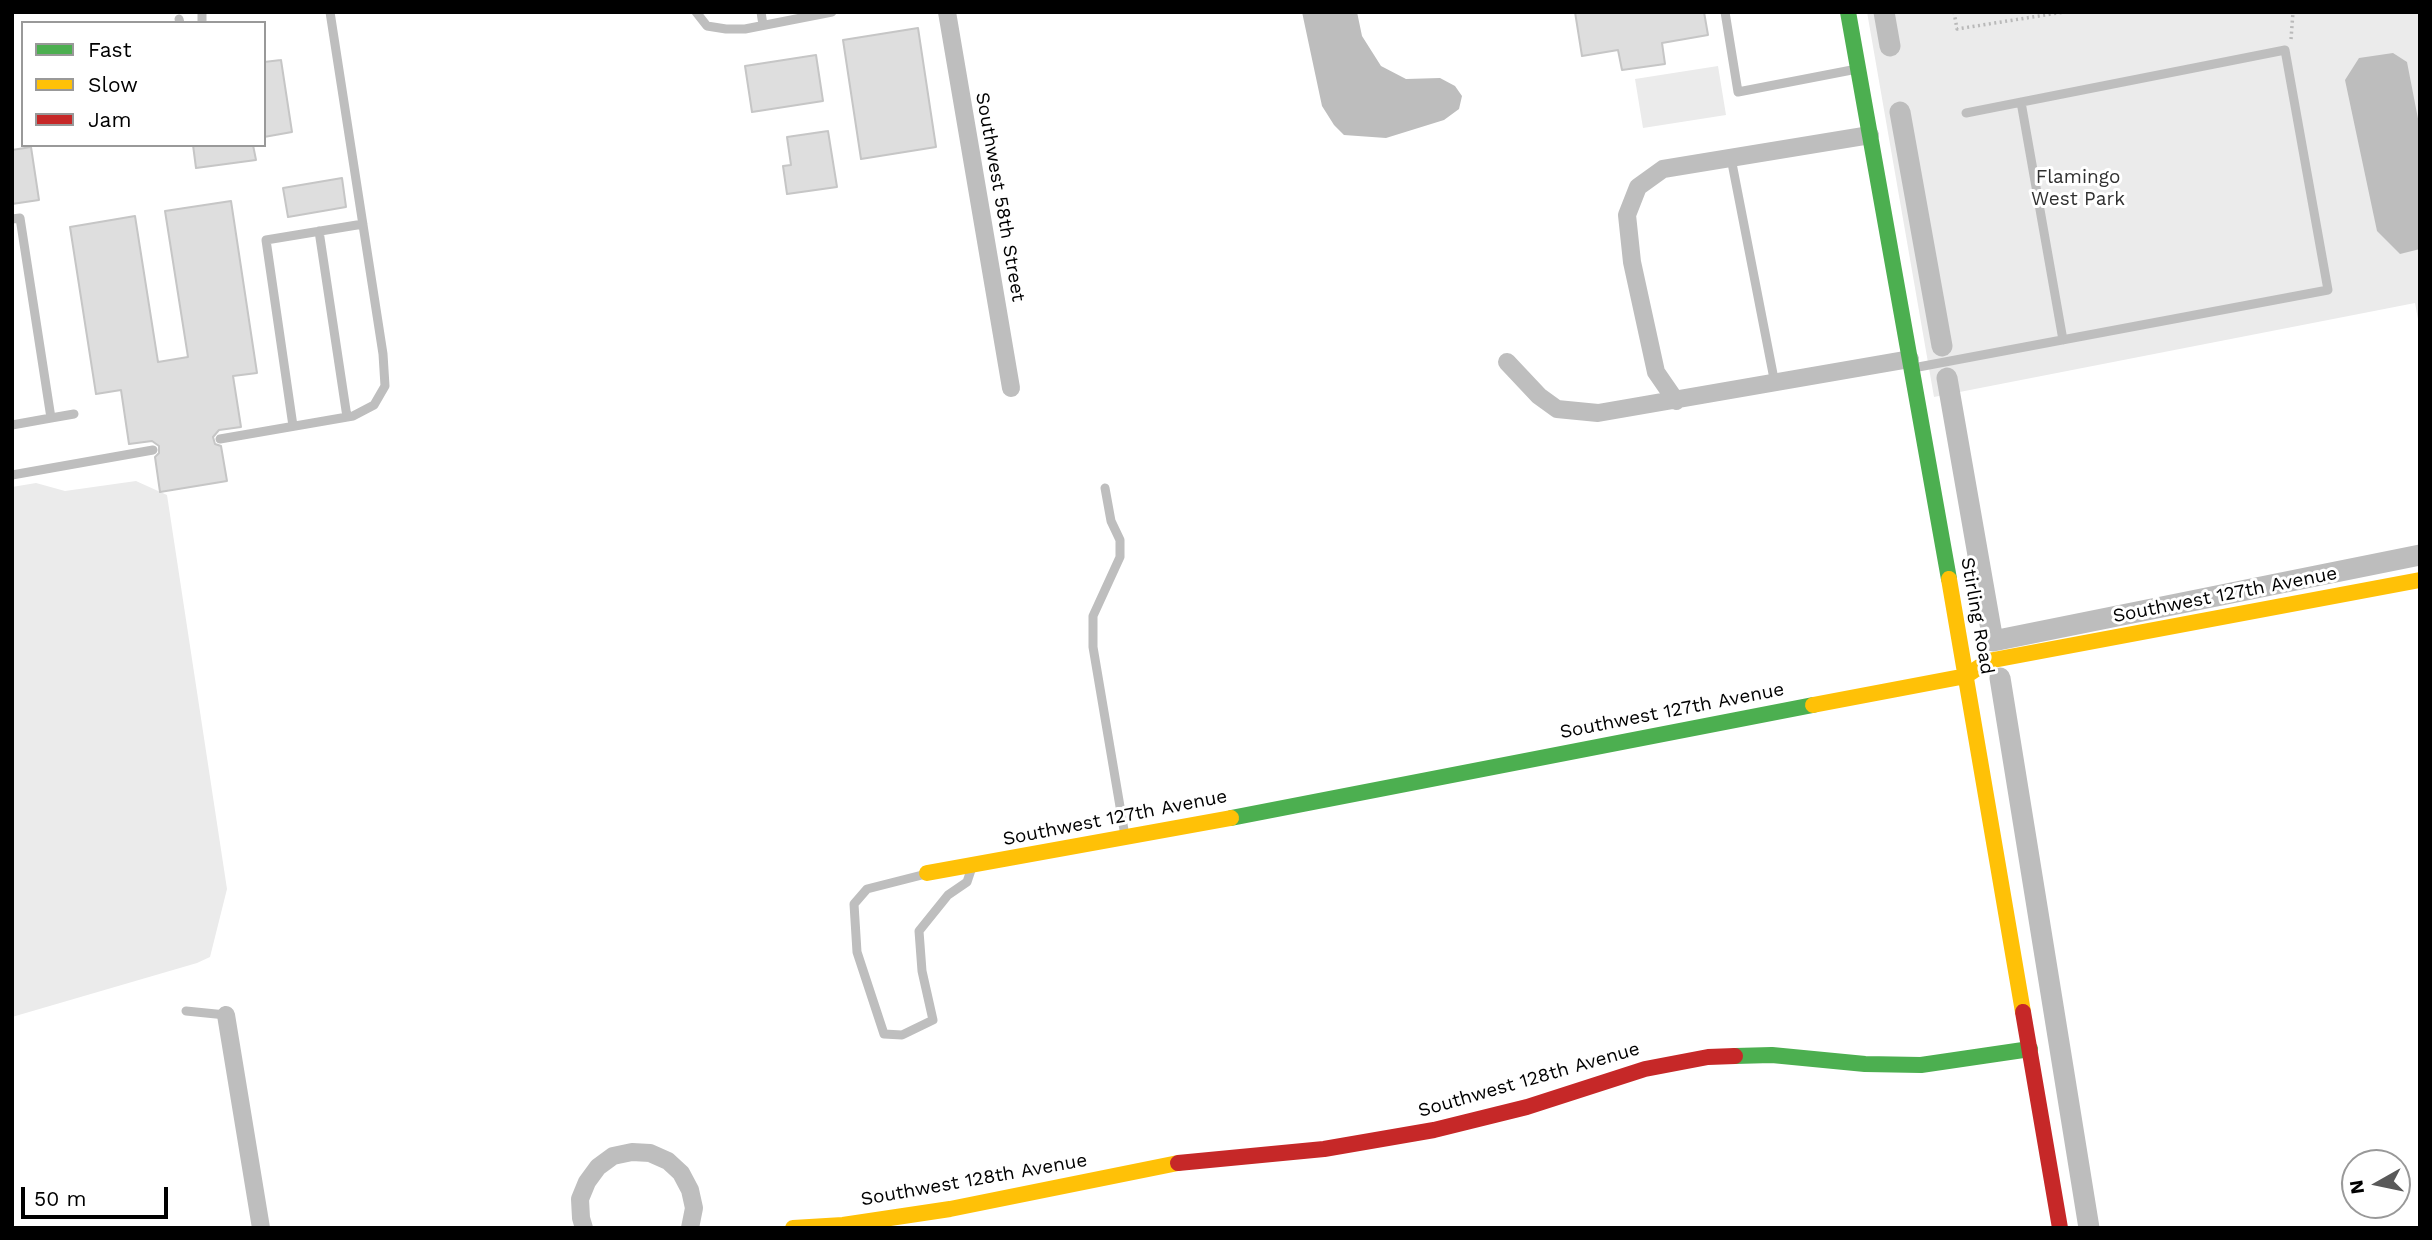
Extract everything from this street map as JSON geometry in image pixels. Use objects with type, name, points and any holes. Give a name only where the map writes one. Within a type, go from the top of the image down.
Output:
[{"type":"street","name":"Southwest 58th Street","points":[[947,12],[1010,388]]},
{"type":"street","name":"Stirling Road","points":[[1848,12],[1966,676],[2060,1228]]},
{"type":"street","points":[[1676,401],[1656,372],[1632,262],[1628,215],[1638,187],[1663,169],[1870,135]]},
{"type":"street","points":[[1507,362],[1539,396],[1557,409],[1598,413],[1911,364]]},
{"type":"street","name":"Southwest 127th Avenue","points":[[928,873],[1125,838],[1966,676],[1988,662],[2420,580]]},
{"type":"street","points":[[226,1015],[261,1228]]},
{"type":"street","name":"Southwest 128th Avenue","points":[[793,1228],[843,1225],[950,1209],[1175,1163],[1324,1149],[1434,1130],[1527,1107],[1645,1069],[1708,1057],[1772,1055],[1865,1064],[1921,1065],[2030,1049]]},
{"type":"street","points":[[584,1228],[580,1218],[580,1199],[587,1182],[598,1167],[613,1156],[632,1152],[650,1153],[668,1161],[681,1173],[690,1190],[694,1209],[690,1227],[696,1228]]},
{"type":"lane","points":[[220,439],[347,417],[374,405],[385,386],[383,355],[330,12]]},
{"type":"lane","points":[[696,12],[707,26],[726,29],[826,13]]},
{"type":"lane","points":[[761,12],[763,25]]},
{"type":"lane","points":[[1725,12],[1738,92],[1858,69]]},
{"type":"lane","points":[[1911,364],[2063,340],[2328,290],[2285,50],[1966,113]]},
{"type":"lane","points":[[2021,102],[2063,340]]},
{"type":"lane","points":[[1731,158],[1775,384]]},
{"type":"lane","points":[[12,219],[20,218],[51,418]]},
{"type":"lane","points":[[293,426],[266,240],[363,224]]},
{"type":"lane","points":[[319,231],[347,417]]},
{"type":"lane","points":[[12,425],[74,414]]},
{"type":"lane","points":[[12,475],[153,450]]},
{"type":"lane","points":[[1105,488],[1111,521],[1120,540],[1120,557],[1093,616],[1093,647],[1125,838]]},
{"type":"lane","points":[[928,873],[867,888],[854,904],[857,953],[884,1034],[902,1035],[933,1020],[922,971],[919,931],[948,895],[967,882],[973,865]]},
{"type":"lane","points":[[186,1011],[226,1015]]},
{"type":"path","points":[[1954,12],[1956,29],[2064,12]]},
{"type":"path","points":[[2285,50],[2292,38],[2293,12]]},
{"type":"green space","name":"Flamingo West Park","points":[[1867,12],[2420,12],[2420,330],[2415,303],[1934,397]]},
{"type":"green space","points":[[1718,66],[1726,115],[1643,128],[1635,79]]},
{"type":"green space","points":[[136,481],[167,495],[227,889],[210,957],[12,1017],[12,487],[36,483],[65,491]]},
{"type":"shaded area","points":[[1302,12],[1357,12],[1362,36],[1381,66],[1406,79],[1440,78],[1455,86],[1462,96],[1459,109],[1444,120],[1386,138],[1344,135],[1322,106]]},
{"type":"shaded area","points":[[2393,53],[2407,62],[2420,129],[2420,249],[2400,254],[2377,231],[2345,80],[2359,58]]},
{"type":"building","points":[[1575,12],[1704,12],[1708,35],[1662,43],[1665,64],[1622,70],[1618,50],[1582,56]]},
{"type":"building","points":[[918,28],[936,147],[861,159],[843,40]]},
{"type":"building","points":[[816,55],[823,101],[752,112],[745,66]]},
{"type":"building","points":[[281,60],[292,132],[266,137],[266,62]]},
{"type":"building","points":[[828,131],[837,187],[787,194],[783,166],[791,165],[787,137]]},
{"type":"building","points":[[31,147],[39,200],[12,204],[12,150]]},
{"type":"building","points":[[193,147],[253,147],[256,160],[196,168]]},
{"type":"building","points":[[342,178],[346,207],[288,217],[283,188]]},
{"type":"building","points":[[231,201],[257,373],[233,376],[241,427],[219,430],[213,437],[215,444],[221,446],[227,481],[160,492],[155,457],[159,453],[159,446],[152,441],[129,444],[121,390],[96,394],[70,227],[135,216],[158,362],[188,357],[165,211]]},
{"type":"waterway","points":[[1884,12],[1890,46]]},
{"type":"waterway","points":[[1900,112],[1942,346]]},
{"type":"waterway","points":[[1947,378],[1993,641],[2420,555]]},
{"type":"waterway","points":[[2000,678],[2089,1228]]},
{"type":"traffic: fast","points":[[1848,12],[1949,579]]},
{"type":"traffic: fast","points":[[1231,818],[1813,705]]},
{"type":"traffic: fast","points":[[1735,1056],[1772,1055],[1865,1064],[1921,1065],[2030,1049]]},
{"type":"traffic: slow","points":[[1949,579],[2023,1012]]},
{"type":"traffic: slow","points":[[1813,705],[1966,676],[1988,661],[2420,580]]},
{"type":"traffic: slow","points":[[927,873],[1231,818]]},
{"type":"traffic: slow","points":[[793,1228],[843,1225],[950,1209],[1178,1163]]},
{"type":"traffic: jam","points":[[2023,1012],[2060,1228]]},
{"type":"traffic: jam","points":[[1178,1163],[1324,1149],[1434,1130],[1527,1107],[1645,1069],[1708,1057],[1735,1056]]}]
